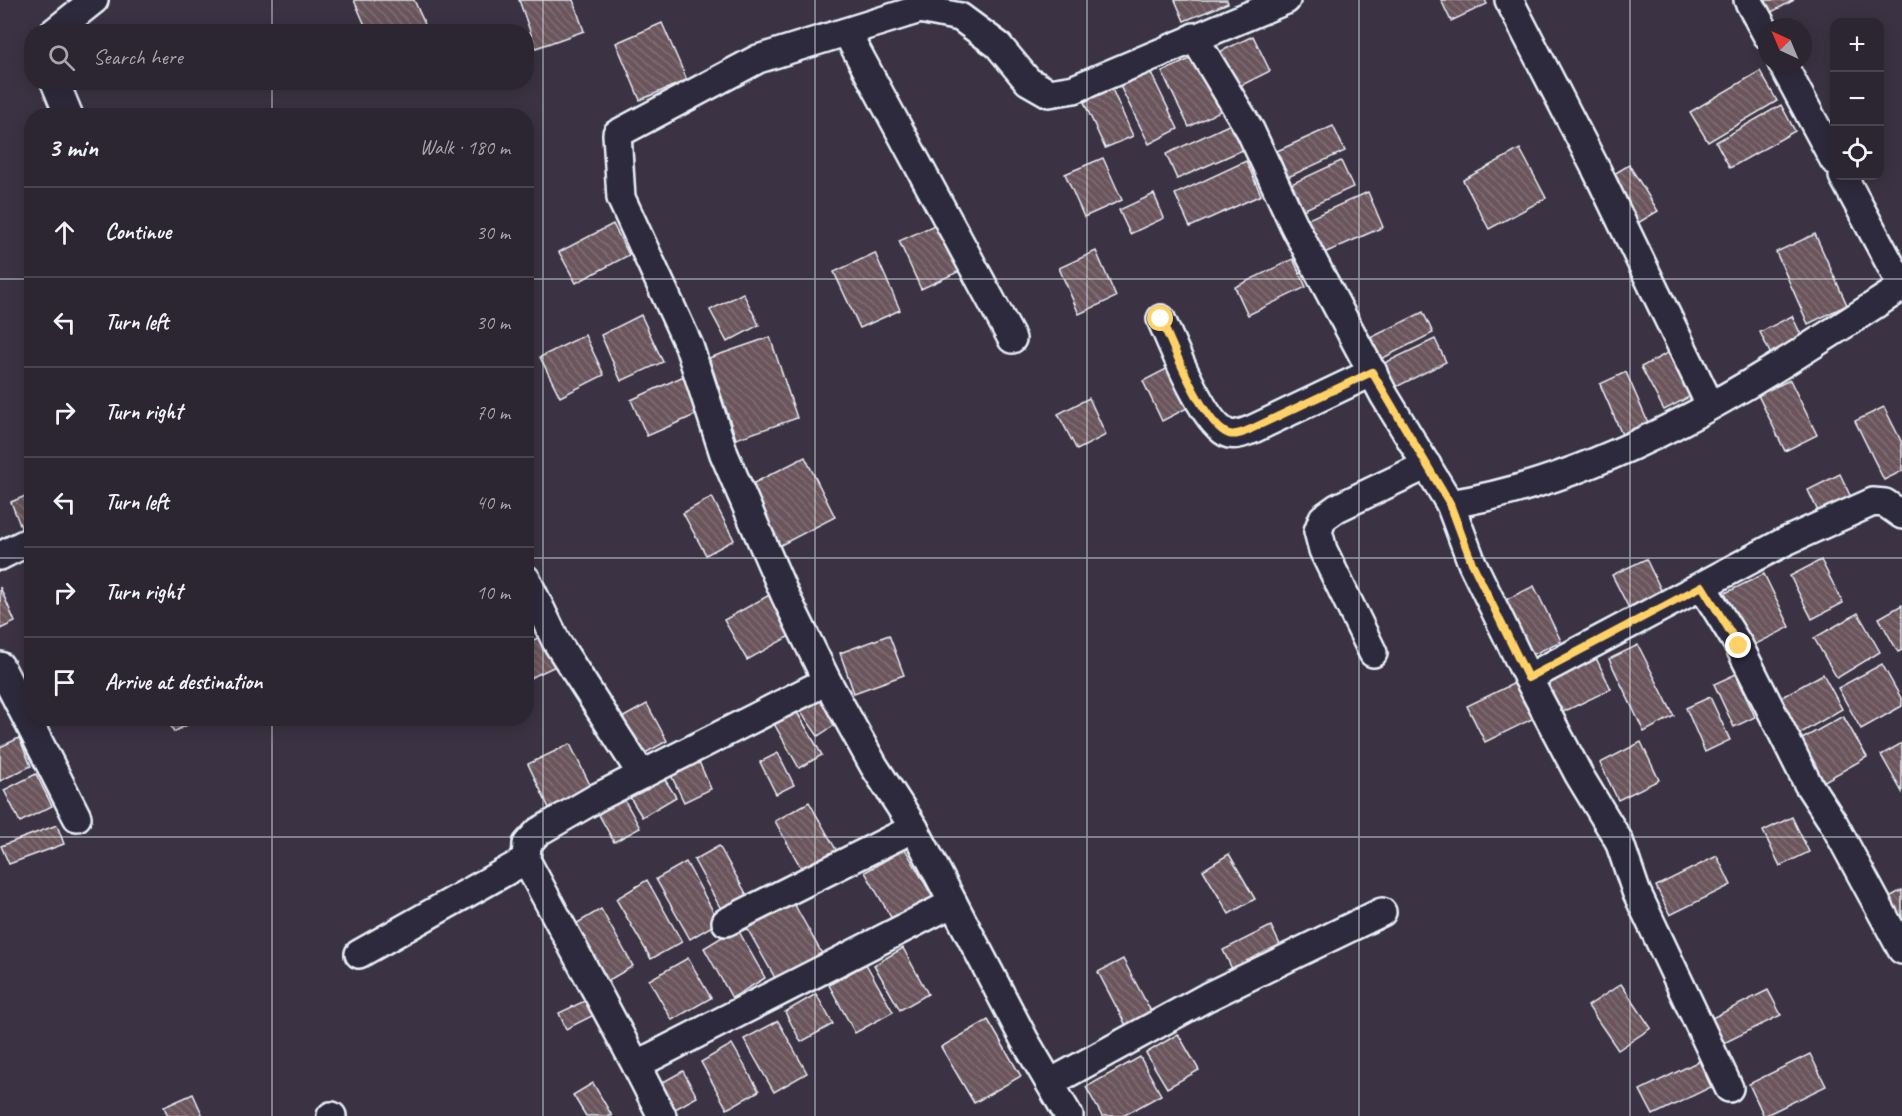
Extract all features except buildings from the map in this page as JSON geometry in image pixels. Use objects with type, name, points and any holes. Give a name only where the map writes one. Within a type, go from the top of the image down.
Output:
[{"type":"street","points":[[64,24],[94,0]]},
{"type":"street","points":[[1069,1116],[1024,1039],[914,828],[874,766],[827,681],[785,595],[724,454],[689,346],[621,198],[617,134],[758,59],[847,33],[919,4],[960,16],[998,45],[1028,81],[1049,93],[1074,89],[1286,0]]},
{"type":"street","points":[[1509,0],[1597,171],[1710,405]]},
{"type":"street","points":[[1748,0],[1758,18]]},
{"type":"street","points":[[847,33],[930,185],[971,268],[1012,339]]},
{"type":"street","points":[[1194,38],[1250,130],[1295,227],[1372,372],[1450,504],[1472,563],[1528,678],[1579,775],[1619,841],[1636,891],[1729,1088]]},
{"type":"street","points":[[1787,72],[1830,153]]},
{"type":"street","points":[[58,90],[66,108]]},
{"type":"street","points":[[1450,504],[1488,498],[1608,458],[1766,375],[1902,286],[1845,180]]},
{"type":"street","points":[[1161,319],[1198,400],[1213,421],[1226,433],[1236,435],[1251,429],[1372,372]]},
{"type":"street","points":[[1373,653],[1323,550],[1318,531],[1323,518],[1337,508],[1427,465]]},
{"type":"street","points":[[1528,678],[1784,542],[1873,502],[1885,503],[1902,515]]},
{"type":"street","points":[[0,556],[24,544]]},
{"type":"street","points":[[1702,586],[1739,646],[1808,784],[1834,824],[1902,950]]},
{"type":"street","points":[[534,596],[556,641],[642,775]]},
{"type":"street","points":[[0,666],[24,713]]},
{"type":"street","points":[[652,1113],[636,1065],[526,860],[527,844],[538,832],[642,775],[827,681]]},
{"type":"street","points":[[31,726],[77,817]]},
{"type":"street","points":[[726,922],[914,828]]},
{"type":"street","points":[[359,954],[526,860]]},
{"type":"street","points":[[636,1065],[953,903]]},
{"type":"street","points":[[1050,1083],[1207,997],[1382,912]]},
{"type":"route","points":[[1161,319],[1198,400],[1213,421],[1226,433],[1236,435],[1292,412],[1372,372],[1450,504],[1472,563],[1528,678],[1702,586],[1739,646]]}]
